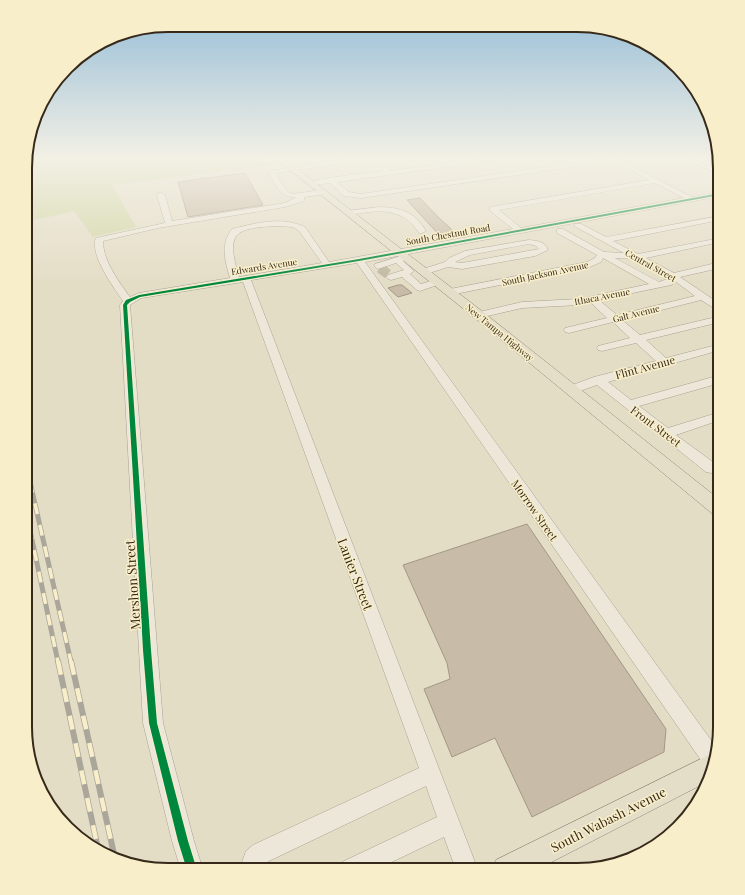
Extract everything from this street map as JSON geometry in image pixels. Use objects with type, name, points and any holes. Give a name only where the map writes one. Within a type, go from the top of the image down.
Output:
[{"type":"main road","name":"New Tampa Highway","points":[[331,199],[400,256],[423,272],[433,284],[450,292],[713,504]]},
{"type":"main road","name":"South Wabash Avenue","points":[[520,863],[706,769]]},
{"type":"street","points":[[162,199],[169,224]]},
{"type":"street","points":[[131,300],[101,254],[98,243],[99,240],[169,224],[258,210],[265,207],[288,206],[301,199]]},
{"type":"street","points":[[519,230],[493,209],[552,199]]},
{"type":"street","name":"South Chestnut Road","points":[[400,256],[519,230],[690,199],[713,199]]},
{"type":"street","points":[[658,285],[560,231],[578,226],[713,200]]},
{"type":"street","points":[[349,213],[379,209],[401,212],[408,214],[420,226],[422,231]]},
{"type":"street","points":[[605,240],[713,219]]},
{"type":"street","name":"Lanier Street","points":[[327,265],[302,229],[297,225],[269,224],[235,231],[229,240],[228,250],[240,279],[274,350],[464,863]]},
{"type":"street","name":"Central Street","points":[[578,226],[675,278],[713,302]]},
{"type":"street","points":[[637,257],[713,241]]},
{"type":"street","points":[[423,272],[448,264],[462,266],[536,253],[544,250],[539,244],[529,242],[468,253],[452,260],[448,264]]},
{"type":"street","name":"South Jackson Avenue","points":[[450,292],[590,264],[598,260],[602,254],[637,257]]},
{"type":"street","points":[[364,258],[379,267],[400,256],[406,272],[420,288],[433,284]]},
{"type":"street","name":"Edwards Avenue","points":[[131,300],[240,279],[364,258],[400,256]]},
{"type":"street","name":"Morrow Street","points":[[364,258],[374,282],[709,755]]},
{"type":"street","name":"Ithaca Avenue","points":[[479,315],[522,306],[571,303],[592,299],[671,282],[675,278],[675,275],[713,267]]},
{"type":"street","points":[[374,282],[406,272]]},
{"type":"street","name":"Galt Avenue","points":[[569,330],[703,297]]},
{"type":"street","points":[[592,299],[664,362]]},
{"type":"street","name":"Mershon Street","points":[[131,300],[125,304],[147,650],[154,723],[190,863]]},
{"type":"street","points":[[602,348],[713,321]]},
{"type":"street","name":"Flint Avenue","points":[[571,390],[598,380],[713,349]]},
{"type":"street","name":"Front Street","points":[[598,380],[629,406],[711,468],[713,467]]},
{"type":"street","points":[[629,406],[713,381]]},
{"type":"street","points":[[666,434],[676,429],[713,418]]},
{"type":"street","points":[[255,861],[431,773]]},
{"type":"street","points":[[365,863],[449,823]]},
{"type":"green space","points":[[32,199],[120,199],[136,227],[93,237],[74,211],[32,221]]},
{"type":"building","points":[[183,199],[259,199],[263,205],[188,217]]},
{"type":"building","points":[[421,199],[459,236],[441,237],[407,200]]},
{"type":"building","points":[[402,285],[412,293],[398,297],[388,288]]},
{"type":"building","points":[[527,524],[666,729],[664,752],[532,817],[495,738],[452,757],[424,689],[450,679],[447,663],[403,565]]},
{"type":"tunnel","points":[[380,268],[389,275]]},
{"type":"railway","points":[[32,491],[71,662]]},
{"type":"railway","points":[[32,540],[58,662]]},
{"type":"railway","points":[[58,661],[97,842]]},
{"type":"railway","points":[[71,661],[113,851]]},
{"type":"cycle path","points":[[190,863],[153,723],[125,305],[128,301],[139,296],[359,260],[694,199]]}]
